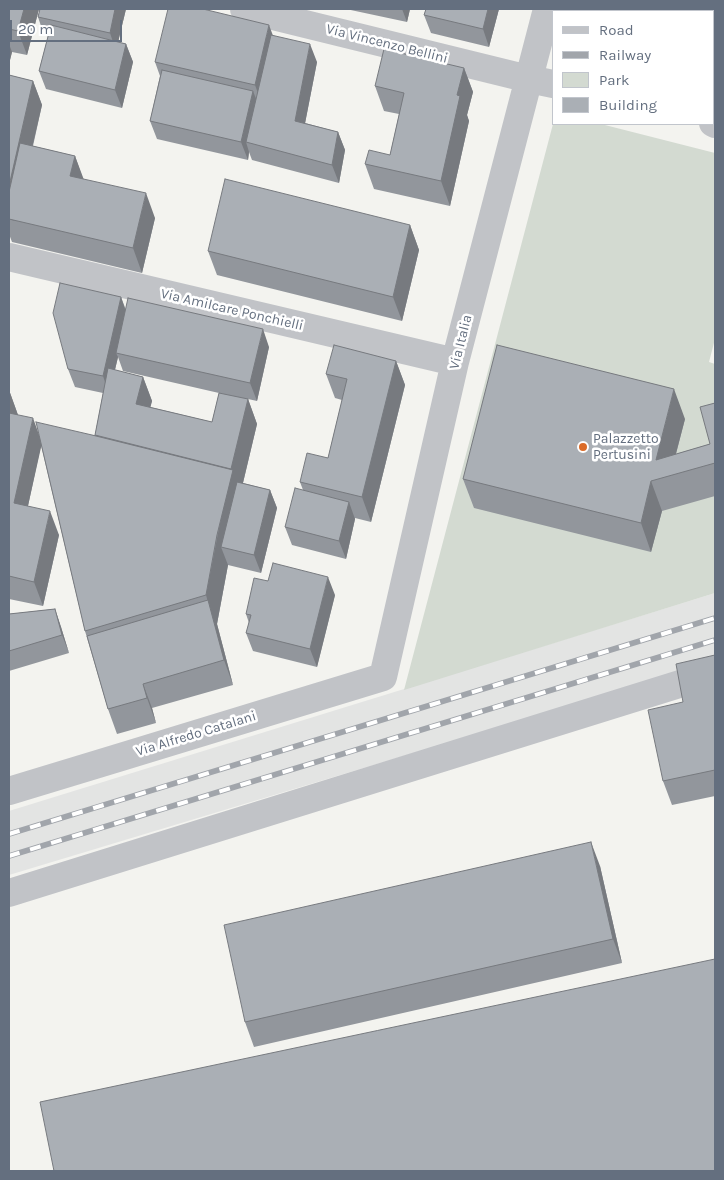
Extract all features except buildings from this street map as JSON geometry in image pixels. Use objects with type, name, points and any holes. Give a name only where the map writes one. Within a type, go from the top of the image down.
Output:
[{"type":"street","name":"Via Vincenzo Bellini","points":[[244,9],[541,82]]},
{"type":"street","name":"Via Italia","points":[[383,677],[455,362],[541,82],[547,9]]},
{"type":"street","name":"Via Amilcare Ponchielli","points":[[9,257],[455,362]]},
{"type":"street","points":[[9,892],[715,673]]},
{"type":"street","name":"Via Alfredo Catalani","points":[[9,791],[383,677]]},
{"type":"shaded area","points":[[715,593],[715,662],[9,875],[9,811]]},
{"type":"green space","points":[[553,125],[605,125],[715,153],[715,339],[709,362],[715,364],[715,593],[404,690]]},
{"type":"railway","points":[[9,834],[715,618]]},
{"type":"railway","points":[[9,856],[715,640]]},
{"type":"place","name":"Palazzetto Pertusini","points":[[583,447]]}]
